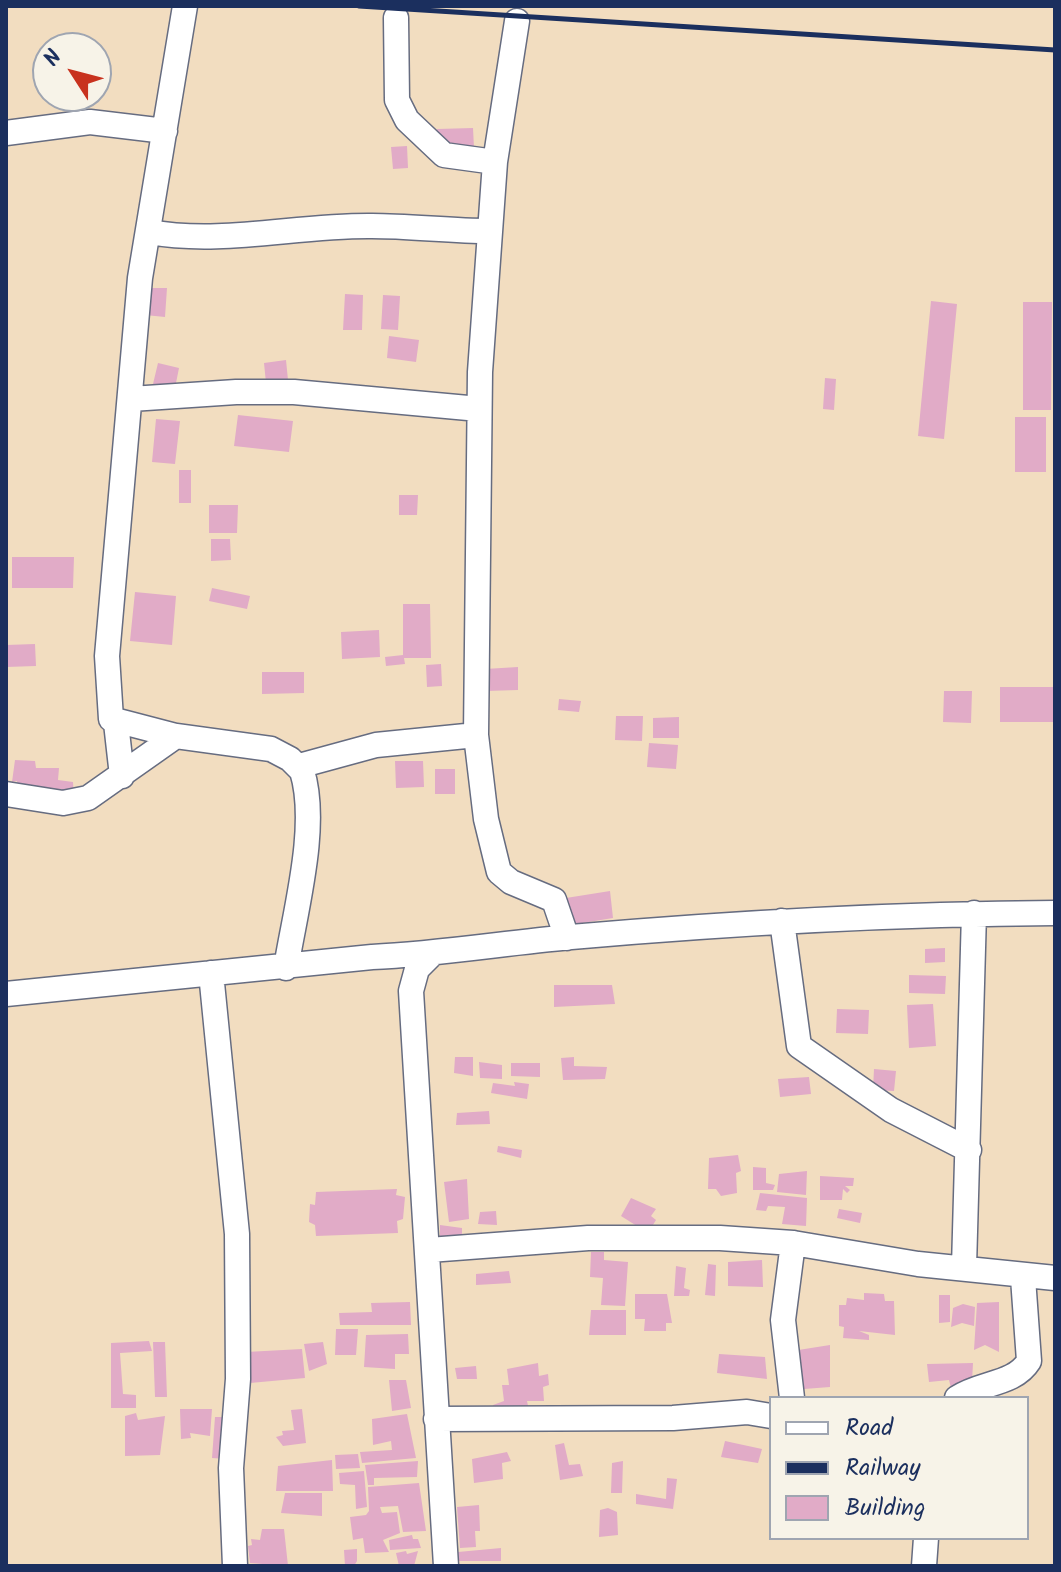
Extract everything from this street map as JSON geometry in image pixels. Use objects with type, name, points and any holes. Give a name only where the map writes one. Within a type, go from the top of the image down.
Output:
[{"type":"street","points":[[122,776],[116,723],[109,714],[107,656],[140,278],[185,6]]},
{"type":"street","points":[[396,18],[396,92],[407,120],[444,155],[495,162]]},
{"type":"street","points":[[517,21],[495,162],[479,409],[476,735],[486,819],[499,872],[511,882],[554,900],[567,938]]},
{"type":"street","points":[[6,133],[90,122],[165,131]]},
{"type":"street","points":[[149,232],[195,238],[370,226],[438,232],[490,231]]},
{"type":"street","points":[[131,399],[294,392],[479,409]]},
{"type":"street","points":[[116,723],[176,736],[271,749],[299,766],[306,794],[305,837],[286,968]]},
{"type":"street","points":[[299,766],[376,745],[476,735]]},
{"type":"street","points":[[6,794],[45,801],[79,801],[122,776],[176,736]]},
{"type":"street","points":[[964,1267],[974,913]]},
{"type":"street","points":[[6,994],[372,957],[431,955],[567,938],[782,921],[1055,913]]},
{"type":"street","points":[[782,921],[799,1046],[891,1110],[969,1150]]},
{"type":"street","points":[[431,955],[417,969],[411,991],[446,1566]]},
{"type":"street","points":[[211,973],[237,1234],[238,1379],[231,1468],[235,1566]]},
{"type":"street","points":[[429,1250],[588,1238],[720,1238],[793,1243],[1023,1278],[1055,1278]]},
{"type":"street","points":[[792,1396],[783,1320],[793,1243]]},
{"type":"street","points":[[961,1396],[987,1384],[1014,1378],[1029,1361],[1023,1278]]},
{"type":"street","points":[[436,1419],[686,1417],[747,1412],[769,1416]]},
{"type":"street","points":[[924,1566],[926,1540]]},
{"type":"building","points":[[473,128],[474,148],[437,149],[437,129]]},
{"type":"building","points":[[407,146],[408,168],[393,169],[391,147]]},
{"type":"building","points":[[146,288],[167,288],[165,317],[145,315]]},
{"type":"building","points":[[345,294],[363,295],[362,330],[343,330]]},
{"type":"building","points":[[383,295],[400,296],[398,330],[381,329]]},
{"type":"building","points":[[931,301],[957,304],[944,439],[918,436]]},
{"type":"building","points":[[1023,302],[1052,302],[1051,410],[1023,410]]},
{"type":"building","points":[[389,336],[419,340],[416,362],[387,358]]},
{"type":"building","points":[[286,360],[288,380],[266,383],[264,363]]},
{"type":"building","points":[[158,363],[179,368],[175,388],[153,384]]},
{"type":"building","points":[[825,378],[836,379],[834,410],[823,409]]},
{"type":"building","points":[[238,415],[293,421],[289,452],[234,446]]},
{"type":"building","points":[[1015,417],[1046,417],[1046,472],[1015,472]]},
{"type":"building","points":[[156,419],[180,421],[175,464],[152,462]]},
{"type":"building","points":[[179,470],[191,470],[191,503],[179,503]]},
{"type":"building","points":[[399,495],[418,495],[417,515],[399,515]]},
{"type":"building","points":[[209,505],[238,505],[237,533],[209,533]]},
{"type":"building","points":[[211,539],[230,539],[231,560],[211,561]]},
{"type":"building","points":[[12,557],[74,557],[73,588],[12,588]]},
{"type":"building","points":[[212,588],[250,596],[247,609],[209,601]]},
{"type":"building","points":[[135,592],[176,596],[172,645],[130,641]]},
{"type":"building","points":[[403,604],[430,604],[431,658],[404,658],[405,664],[386,666],[385,657],[403,655]]},
{"type":"building","points":[[379,630],[380,657],[342,659],[341,632]]},
{"type":"building","points":[[35,644],[36,666],[6,667],[6,645]]},
{"type":"building","points":[[441,664],[442,686],[427,687],[426,665]]},
{"type":"building","points":[[518,667],[518,690],[486,691],[485,669]]},
{"type":"building","points":[[262,672],[304,672],[304,693],[262,694]]},
{"type":"building","points":[[1000,687],[1055,687],[1055,722],[1000,722]]},
{"type":"building","points":[[944,691],[972,691],[971,723],[943,722]]},
{"type":"building","points":[[559,699],[581,701],[579,712],[558,710]]},
{"type":"building","points":[[616,716],[643,716],[642,741],[615,740]]},
{"type":"building","points":[[679,717],[679,738],[653,738],[653,718]]},
{"type":"building","points":[[649,743],[678,745],[676,769],[647,767]]},
{"type":"building","points":[[15,760],[35,761],[36,768],[59,768],[58,780],[73,782],[74,798],[17,791],[17,781],[12,782]]},
{"type":"building","points":[[395,761],[423,761],[424,787],[396,788]]},
{"type":"building","points":[[435,769],[455,769],[455,794],[435,794]]},
{"type":"building","points":[[610,891],[613,918],[570,925],[566,898]]},
{"type":"building","points":[[945,948],[945,962],[925,963],[925,949]]},
{"type":"building","points":[[909,975],[946,976],[945,994],[909,993]]},
{"type":"building","points":[[554,985],[612,985],[615,1004],[554,1007]]},
{"type":"building","points":[[933,1004],[936,1046],[909,1048],[907,1005]]},
{"type":"building","points":[[837,1009],[869,1010],[868,1034],[836,1033]]},
{"type":"building","points":[[455,1057],[473,1057],[473,1076],[454,1073]]},
{"type":"building","points":[[574,1057],[574,1066],[607,1067],[605,1079],[563,1080],[561,1058]]},
{"type":"building","points":[[479,1062],[502,1065],[502,1079],[480,1078]]},
{"type":"building","points":[[511,1063],[540,1063],[540,1077],[511,1076]]},
{"type":"building","points":[[874,1069],[896,1071],[894,1091],[873,1090]]},
{"type":"building","points":[[809,1077],[811,1094],[780,1097],[778,1079]]},
{"type":"building","points":[[514,1082],[529,1084],[527,1099],[491,1093],[493,1083],[515,1086]]},
{"type":"building","points":[[489,1111],[490,1124],[456,1125],[457,1113]]},
{"type":"building","points":[[498,1146],[522,1150],[521,1158],[497,1152]]},
{"type":"building","points":[[738,1155],[741,1171],[736,1173],[737,1193],[721,1196],[716,1189],[708,1189],[709,1158]]},
{"type":"building","points":[[753,1167],[766,1168],[766,1183],[775,1185],[773,1190],[753,1190]]},
{"type":"building","points":[[807,1171],[806,1195],[777,1192],[779,1174]]},
{"type":"building","points":[[820,1176],[854,1178],[853,1186],[845,1186],[850,1190],[847,1193],[843,1189],[842,1200],[820,1200]]},
{"type":"building","points":[[467,1179],[469,1219],[449,1222],[444,1182]]},
{"type":"building","points":[[397,1189],[396,1195],[405,1197],[403,1219],[397,1221],[398,1233],[316,1236],[315,1225],[309,1222],[310,1204],[315,1205],[316,1192]]},
{"type":"building","points":[[760,1193],[807,1198],[806,1226],[782,1224],[785,1207],[768,1206],[766,1211],[756,1210]]},
{"type":"building","points":[[631,1198],[656,1209],[651,1216],[656,1220],[648,1233],[621,1216]]},
{"type":"building","points":[[839,1209],[862,1213],[860,1223],[837,1218]]},
{"type":"building","points":[[496,1211],[497,1225],[478,1224],[480,1212]]},
{"type":"building","points":[[440,1225],[462,1228],[462,1240],[440,1237]]},
{"type":"building","points":[[591,1252],[604,1252],[604,1260],[628,1262],[625,1306],[601,1305],[603,1278],[590,1277]]},
{"type":"building","points":[[762,1260],[763,1287],[728,1286],[728,1262]]},
{"type":"building","points":[[708,1264],[716,1265],[715,1296],[705,1295]]},
{"type":"building","points":[[676,1266],[686,1268],[684,1288],[690,1290],[689,1296],[674,1296]]},
{"type":"building","points":[[509,1271],[511,1283],[476,1285],[476,1274]]},
{"type":"building","points":[[864,1293],[884,1294],[885,1301],[894,1301],[895,1335],[859,1331],[869,1335],[869,1340],[843,1338],[844,1327],[839,1326],[839,1305],[846,1305],[847,1298],[864,1300]]},
{"type":"building","points":[[635,1294],[667,1294],[672,1323],[666,1323],[666,1331],[644,1331],[645,1319],[635,1319]]},
{"type":"building","points":[[939,1295],[950,1295],[950,1322],[939,1323]]},
{"type":"building","points":[[410,1302],[411,1325],[340,1325],[339,1313],[372,1312],[371,1303]]},
{"type":"building","points":[[999,1302],[999,1352],[985,1345],[974,1350],[977,1303]]},
{"type":"building","points":[[963,1304],[975,1307],[974,1326],[962,1323],[951,1327],[953,1308]]},
{"type":"building","points":[[591,1310],[626,1310],[626,1335],[589,1335]]},
{"type":"building","points":[[336,1329],[358,1329],[356,1355],[335,1355]]},
{"type":"building","points":[[408,1334],[409,1354],[395,1354],[395,1369],[364,1367],[366,1335]]},
{"type":"building","points":[[149,1341],[152,1351],[120,1353],[123,1394],[136,1395],[136,1408],[111,1408],[111,1343]]},
{"type":"building","points":[[153,1342],[165,1342],[167,1397],[155,1397]]},
{"type":"building","points":[[323,1342],[327,1364],[309,1371],[304,1344]]},
{"type":"building","points":[[830,1345],[830,1387],[804,1389],[803,1382],[793,1381],[792,1351]]},
{"type":"building","points":[[302,1349],[305,1378],[250,1383],[246,1352]]},
{"type":"building","points":[[719,1354],[765,1357],[767,1379],[717,1373]]},
{"type":"building","points":[[538,1363],[539,1376],[548,1374],[549,1385],[543,1387],[544,1401],[527,1401],[532,1425],[494,1426],[493,1405],[504,1401],[502,1385],[509,1385],[507,1369]]},
{"type":"building","points":[[973,1363],[972,1382],[951,1388],[949,1380],[929,1382],[927,1364]]},
{"type":"building","points":[[476,1366],[477,1379],[457,1379],[455,1368]]},
{"type":"building","points":[[389,1380],[406,1380],[411,1408],[392,1411]]},
{"type":"building","points":[[180,1409],[212,1409],[210,1436],[190,1433],[191,1438],[181,1439]]},
{"type":"building","points":[[302,1409],[306,1443],[283,1446],[276,1437],[283,1435],[282,1431],[294,1430],[291,1410]]},
{"type":"building","points":[[136,1413],[138,1420],[165,1416],[160,1455],[125,1456],[125,1416]]},
{"type":"building","points":[[407,1414],[416,1458],[362,1463],[360,1452],[392,1450],[391,1441],[373,1445],[372,1419]]},
{"type":"building","points":[[215,1417],[228,1417],[226,1459],[212,1458]]},
{"type":"building","points":[[725,1441],[762,1449],[758,1463],[721,1457]]},
{"type":"building","points":[[564,1443],[569,1465],[580,1464],[583,1476],[560,1480],[555,1445]]},
{"type":"building","points":[[507,1452],[511,1461],[502,1463],[503,1479],[474,1483],[472,1459]]},
{"type":"building","points":[[358,1454],[360,1468],[336,1469],[335,1455]]},
{"type":"building","points":[[332,1460],[333,1491],[276,1491],[278,1466]]},
{"type":"building","points":[[418,1461],[417,1477],[374,1478],[374,1485],[368,1485],[365,1465]]},
{"type":"building","points":[[623,1461],[622,1493],[611,1493],[612,1463]]},
{"type":"building","points":[[364,1471],[367,1507],[356,1509],[355,1485],[340,1484],[339,1473]]},
{"type":"building","points":[[667,1478],[677,1479],[673,1509],[636,1504],[636,1494],[666,1499]]},
{"type":"building","points":[[419,1483],[426,1531],[403,1532],[398,1506],[380,1507],[382,1513],[397,1512],[400,1533],[383,1540],[389,1552],[365,1553],[363,1538],[353,1540],[350,1517],[366,1515],[369,1511],[368,1487]]},
{"type":"building","points":[[285,1493],[322,1493],[322,1516],[281,1513]]},
{"type":"building","points":[[479,1505],[480,1531],[475,1531],[476,1547],[460,1548],[457,1507]]},
{"type":"building","points":[[608,1508],[617,1512],[618,1535],[599,1537],[600,1510]]},
{"type":"building","points":[[262,1529],[284,1529],[288,1566],[250,1563],[248,1546],[252,1545],[251,1539],[260,1540]]},
{"type":"building","points":[[412,1535],[413,1539],[418,1539],[421,1548],[390,1550],[389,1540]]},
{"type":"building","points":[[501,1548],[501,1561],[458,1561],[458,1552]]},
{"type":"building","points":[[357,1549],[354,1566],[345,1566],[344,1550]]},
{"type":"building","points":[[406,1551],[407,1554],[418,1551],[414,1566],[399,1566],[396,1553]]},
{"type":"railway","points":[[359,6],[1055,50]]}]
